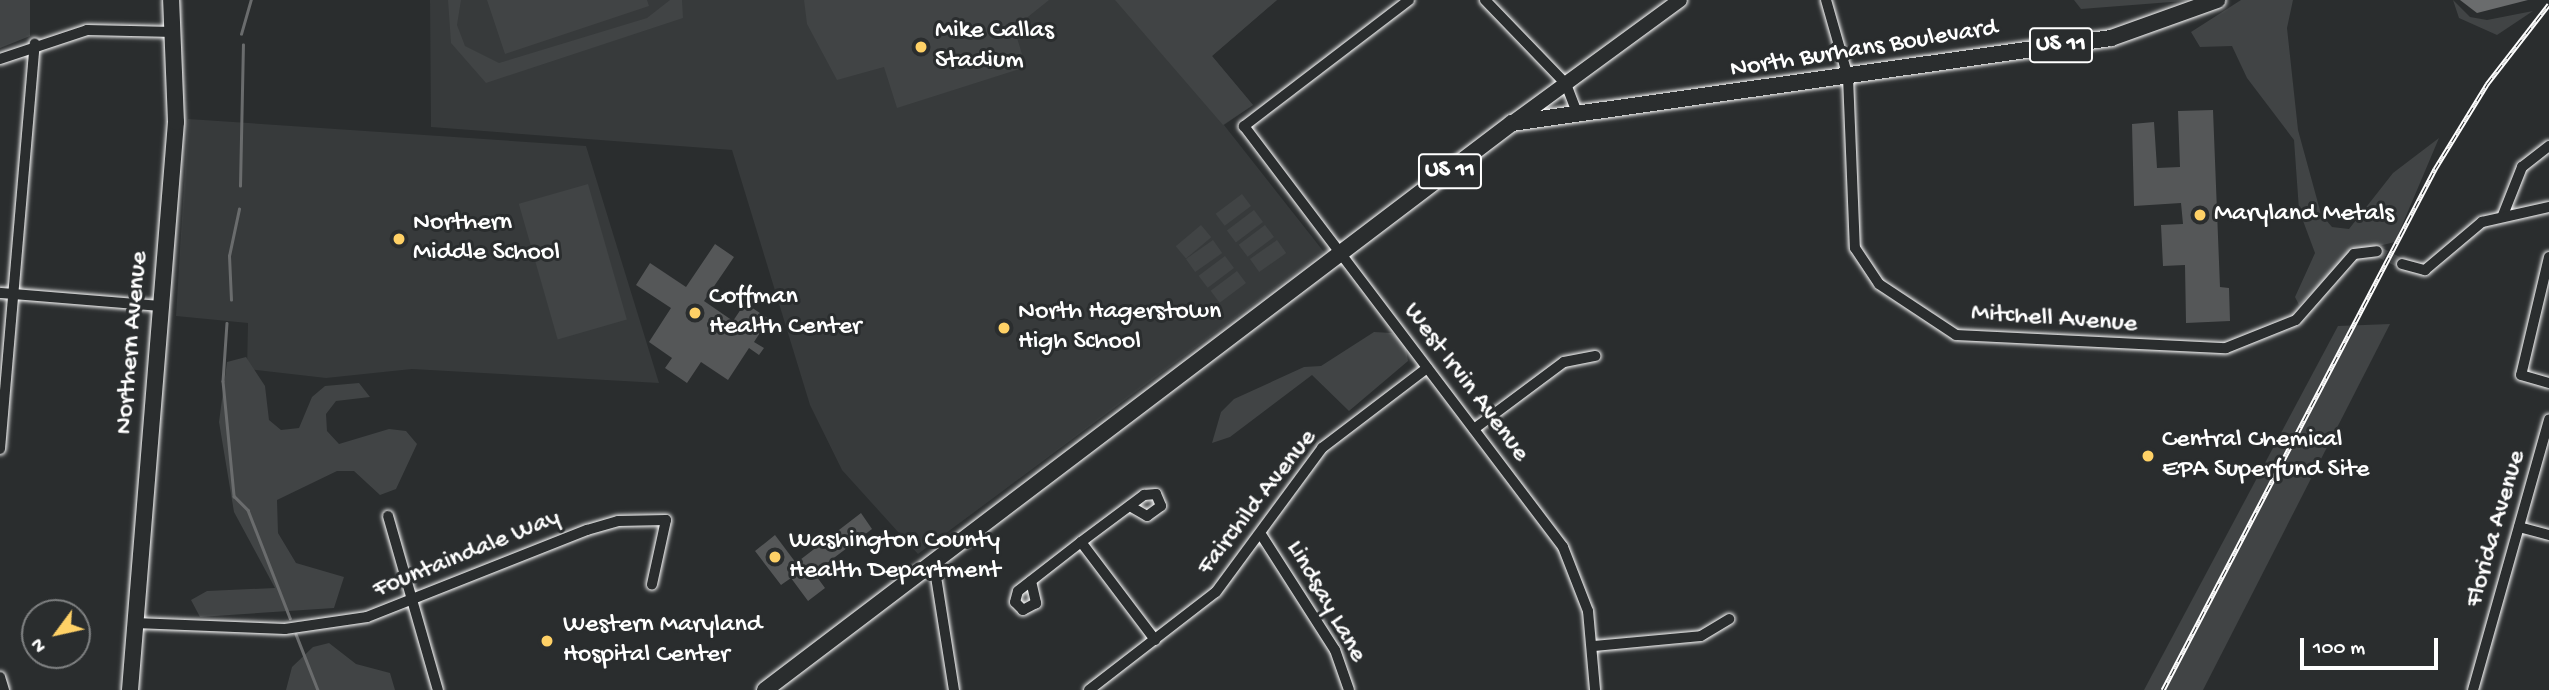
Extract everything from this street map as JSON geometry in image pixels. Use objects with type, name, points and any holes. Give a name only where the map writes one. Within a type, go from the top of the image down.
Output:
[{"type":"main road","name":"Northern Avenue","points":[[130,690],[176,121],[171,0]]},
{"type":"main road","points":[[1512,123],[1680,0]]},
{"type":"main road","name":"North Burhans Boulevard","points":[[1512,123],[1578,116],[2112,38],[2217,0]]},
{"type":"main road","name":"US 11","points":[[765,690],[1342,255],[1512,123]]},
{"type":"street","name":"West Irvin Avenue","points":[[1409,0],[1244,126],[1563,547],[1581,588],[1594,646],[1595,690]]},
{"type":"street","points":[[1485,0],[1566,83],[1578,116]]},
{"type":"street","name":"Mitchell Avenue","points":[[1826,0],[1848,77],[1855,248],[1879,284],[1956,335],[2226,348],[2296,320],[2354,254],[2377,251]]},
{"type":"street","points":[[0,59],[34,44],[87,30],[174,32]]},
{"type":"street","points":[[0,449],[34,44]]},
{"type":"street","points":[[2503,215],[2505,196],[2522,167],[2549,146]]},
{"type":"street","points":[[2402,264],[2431,267],[2467,230],[2503,215],[2549,207]]},
{"type":"street","points":[[2549,257],[2544,300],[2521,375],[2549,383]]},
{"type":"street","points":[[0,293],[161,306]]},
{"type":"street","points":[[1474,429],[1564,362],[1595,356]]},
{"type":"street","name":"Fairchild Avenue","points":[[1089,690],[1216,592],[1262,536],[1322,448],[1427,368]]},
{"type":"street","name":"Florida Avenue","points":[[2473,690],[2549,419]]},
{"type":"street","points":[[1031,581],[1130,506]]},
{"type":"street","points":[[388,516],[438,690]]},
{"type":"street","name":"Fountaindale Way","points":[[135,623],[285,629],[412,604],[513,556],[618,522],[666,520],[652,584]]},
{"type":"street","points":[[2519,527],[2549,535]]},
{"type":"street","name":"Lindsay Lane","points":[[1262,536],[1335,650],[1349,690]]},
{"type":"street","points":[[1081,542],[1155,640]]},
{"type":"street","points":[[934,564],[954,690]]},
{"type":"street","points":[[1594,646],[1701,636],[1729,619]]},
{"type":"street","points":[[0,677],[4,690]]},
{"type":"shaded area","points":[[0,0],[30,0],[30,36],[0,48]]},
{"type":"shaded area","name":"North Hagerstown High School","points":[[430,0],[1277,0],[1212,56],[1253,105],[1224,125],[1324,252],[918,554],[842,470],[810,405],[732,150],[431,127]]},
{"type":"shaded area","points":[[448,0],[461,0],[457,25],[465,46],[499,63],[647,18],[670,0],[682,0],[683,18],[486,83],[451,43]]},
{"type":"shaded area","points":[[487,0],[647,0],[649,6],[505,54]]},
{"type":"shaded area","name":"Mike Callas Stadium","points":[[804,0],[1049,0],[1014,28],[1026,67],[897,108],[884,67],[837,80],[807,24]]},
{"type":"shaded area","points":[[1115,0],[1277,0],[1212,56],[1253,105],[1223,125]]},
{"type":"shaded area","points":[[2074,0],[2197,0],[2081,9]]},
{"type":"shaded area","points":[[2241,0],[2293,0],[2287,28],[2298,130],[2321,214],[2332,227],[2349,229],[2393,173],[2439,138],[2395,242],[2354,252],[2299,305],[2295,297],[2315,253],[2299,210],[2294,140],[2247,78],[2232,46],[2200,47],[2191,32]]},
{"type":"shaded area","points":[[2453,0],[2470,17],[2487,20],[2533,11],[2497,35],[2459,18]]},
{"type":"shaded area","points":[[2460,0],[2528,0],[2477,13]]},
{"type":"shaded area","name":"Northern Middle School","points":[[188,119],[586,146],[659,383],[412,369],[326,378],[247,369],[248,323],[176,316]]},
{"type":"shaded area","points":[[588,184],[627,320],[558,339],[519,204]]},
{"type":"shaded area","points":[[1242,194],[1251,206],[1225,226],[1216,214]]},
{"type":"shaded area","points":[[1254,210],[1263,222],[1236,242],[1227,230]]},
{"type":"shaded area","points":[[1201,225],[1211,237],[1186,258],[1176,246]]},
{"type":"shaded area","points":[[1265,225],[1274,237],[1248,257],[1239,245]]},
{"type":"shaded area","points":[[1213,240],[1222,253],[1195,272],[1186,259]]},
{"type":"shaded area","points":[[1277,240],[1286,253],[1259,272],[1250,259]]},
{"type":"shaded area","points":[[1225,256],[1234,268],[1208,288],[1199,276]]},
{"type":"shaded area","points":[[1237,271],[1246,283],[1220,303],[1211,291]]},
{"type":"shaded area","points":[[2390,324],[2203,690],[2144,690],[2338,326]]},
{"type":"shaded area","points":[[1374,332],[1392,333],[1405,344],[1408,361],[1349,411],[1312,375],[1230,437],[1212,443],[1221,412],[1234,399],[1304,367],[1321,366]]},
{"type":"shaded area","points":[[246,357],[265,386],[269,420],[281,430],[299,428],[312,397],[325,386],[359,383],[370,397],[336,401],[326,414],[327,431],[339,444],[389,429],[406,431],[417,444],[396,489],[380,495],[354,471],[337,471],[277,500],[278,533],[296,563],[344,577],[334,608],[200,617],[191,600],[207,591],[275,588],[234,512],[219,422],[227,362]]},
{"type":"shaded area","points":[[329,643],[356,664],[390,673],[395,690],[286,690],[292,667],[313,647]]},
{"type":"building","name":"Maryland Metals","points":[[2213,110],[2220,287],[2229,288],[2230,321],[2186,323],[2185,265],[2163,266],[2161,225],[2183,224],[2181,203],[2134,206],[2132,124],[2154,122],[2157,168],[2180,167],[2178,111]]},
{"type":"building","name":"Coffman Health Center","points":[[715,244],[734,257],[704,301],[733,321],[745,303],[769,319],[754,342],[764,348],[759,355],[749,348],[728,380],[701,362],[687,383],[665,368],[672,358],[649,342],[671,308],[636,285],[650,263],[686,287]]},
{"type":"building","name":"Washington County Health Department","points":[[861,513],[872,529],[814,573],[825,588],[808,601],[791,578],[781,585],[755,551],[775,535],[796,563]]},
{"type":"waterway","points":[[241,34],[251,0]]},
{"type":"waterway","points":[[240,186],[243,45]]},
{"type":"waterway","points":[[231,300],[229,256],[239,209]]},
{"type":"waterway","points":[[227,323],[223,381],[234,496],[248,510],[290,618]]},
{"type":"waterway","points":[[296,634],[318,690]]},
{"type":"tunnel","points":[[2377,251],[2402,264]]},
{"type":"railway","points":[[2163,690],[2435,169],[2487,84],[2549,4]]},
{"type":"place","name":"Mike Callas Stadium","points":[[921,47]]},
{"type":"place","name":"Maryland Metals","points":[[2200,215]]},
{"type":"place","name":"Northern Middle School","points":[[399,239]]},
{"type":"place","name":"Coffman Health Center","points":[[695,313]]},
{"type":"place","name":"North Hagerstown High School","points":[[1004,328]]},
{"type":"place","name":"Central Chemical EPA Superfund Site","points":[[2148,456]]},
{"type":"place","name":"Washington County Health Department","points":[[775,557]]},
{"type":"place","name":"Western Maryland Hospital Center","points":[[547,641]]}]
